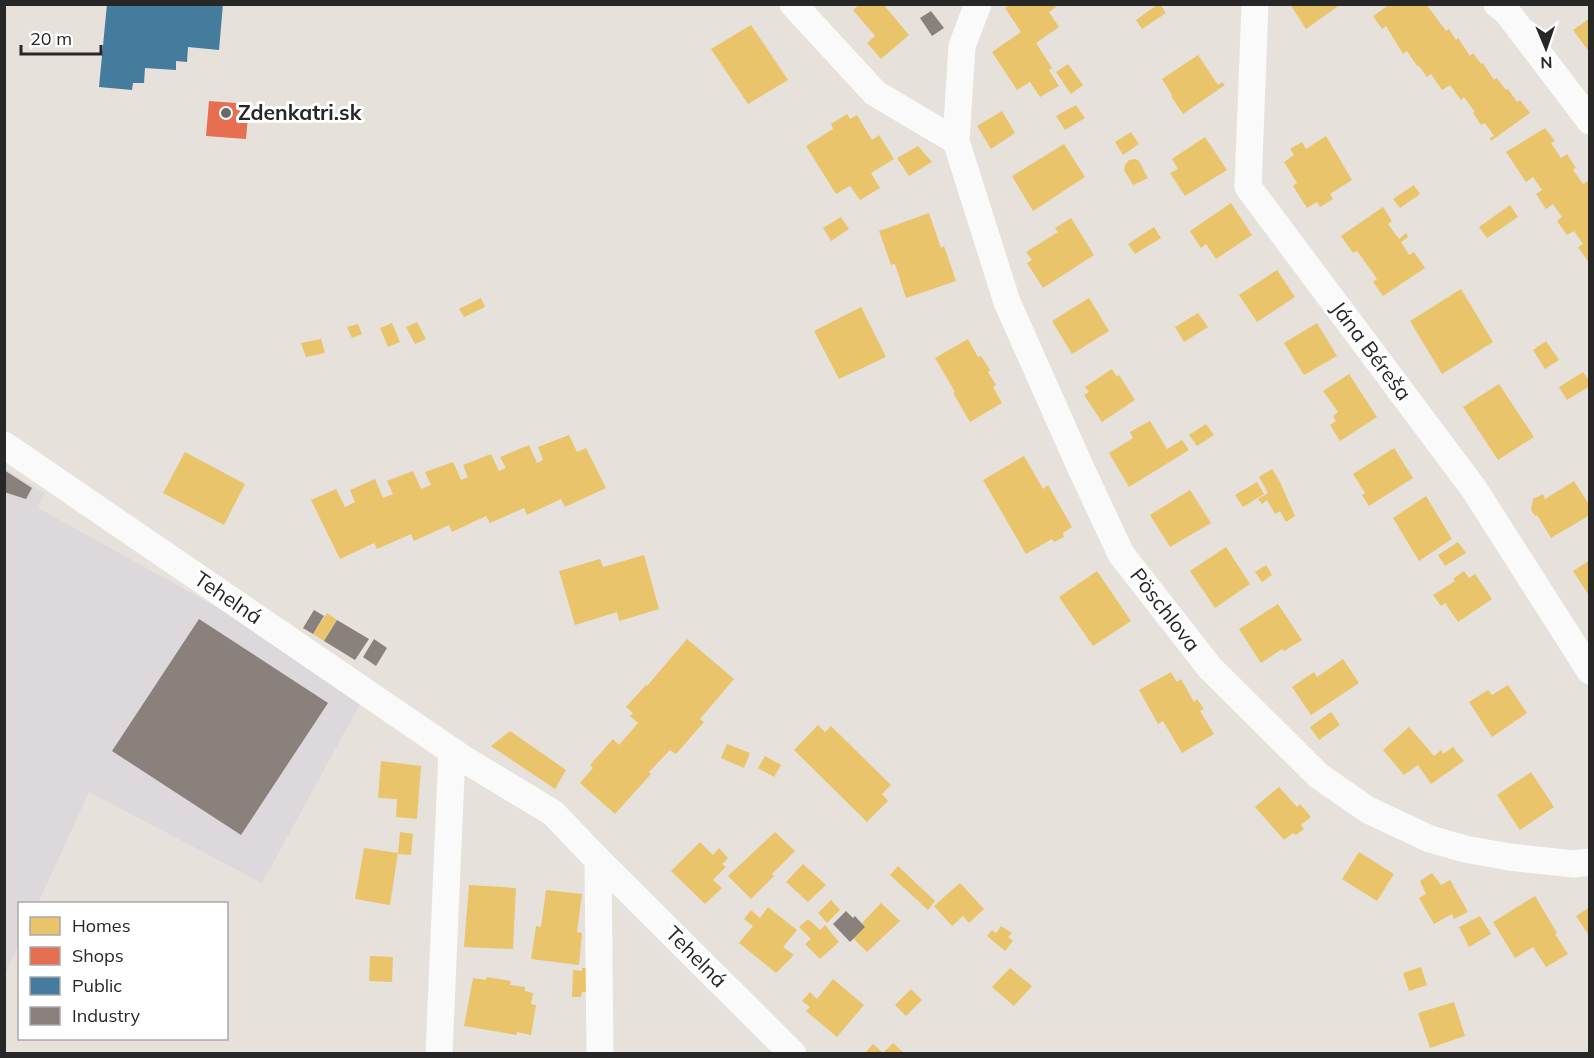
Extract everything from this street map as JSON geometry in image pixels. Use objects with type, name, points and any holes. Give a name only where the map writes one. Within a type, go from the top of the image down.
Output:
[{"type":"street","points":[[793,4],[874,93],[956,141]]},
{"type":"street","name":"Pöschlova","points":[[978,4],[962,46],[956,141],[1007,302],[1121,554],[1210,668],[1319,776],[1368,810],[1430,839],[1465,849],[1509,857],[1574,864],[1590,862]]},
{"type":"street","name":"Jána Béreša","points":[[1255,4],[1248,187],[1474,489],[1590,671]]},
{"type":"street","points":[[1497,4],[1507,12],[1590,121]]},
{"type":"street","name":"Tehelná","points":[[4,445],[452,751],[553,813],[794,1053]]},
{"type":"street","points":[[439,1053],[452,751]]},
{"type":"street","points":[[598,860],[600,1053]]},
{"type":"shaded area","points":[[4,468],[44,493],[38,508],[367,691],[262,883],[89,792],[38,902],[18,902],[18,945],[4,972]]},
{"type":"building: Homes","points":[[860,4],[883,4],[909,35],[881,59],[867,43],[875,36],[853,10]]},
{"type":"building: Homes","points":[[1011,4],[1060,4],[1049,12],[1059,27],[1036,43],[1052,68],[1049,70],[1059,86],[1040,97],[1030,82],[1017,90],[992,52],[1021,32],[1005,8]]},
{"type":"building: Homes","points":[[1158,4],[1166,13],[1142,29],[1136,20]]},
{"type":"building: Homes","points":[[1290,4],[1341,4],[1306,29]]},
{"type":"building: Homes","points":[[1390,4],[1426,4],[1446,31],[1449,29],[1470,56],[1473,53],[1494,80],[1497,78],[1517,102],[1520,100],[1530,113],[1491,141],[1490,138],[1494,136],[1485,123],[1481,125],[1464,97],[1461,100],[1450,85],[1442,90],[1431,74],[1427,77],[1417,66],[1407,51],[1403,54],[1386,26],[1382,29],[1373,16]]},
{"type":"building: Homes","points":[[1590,18],[1590,53],[1573,30]]},
{"type":"building: Homes","points":[[751,25],[788,80],[748,104],[711,49]]},
{"type":"building: Homes","points":[[1198,55],[1218,85],[1222,82],[1225,85],[1183,114],[1162,79]]},
{"type":"building: Homes","points":[[1068,64],[1083,85],[1071,94],[1056,72]]},
{"type":"building: Homes","points":[[1076,105],[1085,118],[1065,130],[1056,116]]},
{"type":"building: Homes","points":[[1002,111],[1015,133],[991,149],[977,126]]},
{"type":"building: Homes","points":[[847,114],[850,119],[857,115],[872,140],[879,135],[894,159],[871,173],[880,188],[860,200],[850,186],[836,194],[806,146],[833,129],[831,124]]},
{"type":"building: Homes","points":[[1545,128],[1555,141],[1551,143],[1561,158],[1567,154],[1576,168],[1573,170],[1583,184],[1588,181],[1590,183],[1590,264],[1578,247],[1583,244],[1574,231],[1567,235],[1557,221],[1562,217],[1553,204],[1546,209],[1536,194],[1542,190],[1533,177],[1526,182],[1506,152]]},
{"type":"building: Homes","points":[[1131,132],[1139,144],[1123,155],[1115,142]]},
{"type":"building: Homes","points":[[1326,136],[1352,180],[1330,194],[1333,199],[1320,207],[1317,202],[1307,208],[1293,186],[1297,183],[1284,162],[1294,155],[1290,149],[1302,142],[1306,149]]},
{"type":"building: Homes","points":[[1205,137],[1227,170],[1185,196],[1170,173],[1178,169],[1172,159]]},
{"type":"building: Homes","points":[[1064,144],[1085,177],[1033,211],[1012,176]]},
{"type":"building: Homes","points":[[918,146],[932,162],[909,176],[897,158]]},
{"type":"building: Homes","points":[[1129,160],[1139,161],[1148,178],[1133,185],[1124,170]]},
{"type":"building: Homes","points":[[1414,185],[1420,194],[1400,208],[1393,199]]},
{"type":"building: Homes","points":[[1231,203],[1252,235],[1216,259],[1206,244],[1201,248],[1190,231]]},
{"type":"building: Homes","points":[[1510,205],[1518,217],[1487,238],[1479,227]]},
{"type":"building: Homes","points":[[1383,207],[1392,221],[1388,224],[1399,239],[1406,233],[1408,237],[1401,242],[1409,255],[1414,252],[1425,268],[1383,296],[1373,282],[1377,279],[1366,263],[1357,251],[1353,253],[1341,236]]},
{"type":"building: Homes","points":[[929,213],[956,281],[906,298],[895,264],[891,265],[879,231]]},
{"type":"building: Homes","points":[[841,217],[849,229],[831,241],[823,228]]},
{"type":"building: Homes","points":[[1071,218],[1094,255],[1043,288],[1027,263],[1032,260],[1026,252],[1058,232],[1055,228]]},
{"type":"building: Homes","points":[[1154,227],[1161,238],[1135,254],[1128,244]]},
{"type":"building: Homes","points":[[1277,270],[1295,297],[1257,322],[1239,295]]},
{"type":"building: Homes","points":[[1461,289],[1493,342],[1442,374],[1410,321]]},
{"type":"building: Homes","points":[[481,298],[485,307],[464,317],[459,309]]},
{"type":"building: Homes","points":[[1089,298],[1109,331],[1072,354],[1052,321]]},
{"type":"building: Homes","points":[[861,307],[886,357],[839,379],[814,331]]},
{"type":"building: Homes","points":[[1198,313],[1208,327],[1184,342],[1175,327]]},
{"type":"building: Homes","points":[[417,322],[426,339],[415,344],[406,327]]},
{"type":"building: Homes","points":[[392,323],[400,342],[388,347],[380,328]]},
{"type":"building: Homes","points":[[1317,323],[1337,356],[1304,375],[1284,343]]},
{"type":"building: Homes","points":[[358,324],[362,334],[352,338],[347,327]]},
{"type":"building: Homes","points":[[321,339],[325,353],[306,357],[301,343]]},
{"type":"building: Homes","points":[[968,339],[978,357],[981,356],[990,370],[988,372],[996,385],[993,387],[1002,403],[970,422],[935,358]]},
{"type":"building: Homes","points":[[1546,341],[1559,360],[1545,369],[1533,350]]},
{"type":"building: Homes","points":[[1112,369],[1117,377],[1119,375],[1135,400],[1102,422],[1084,395],[1089,392],[1085,387]]},
{"type":"building: Homes","points":[[1583,372],[1590,386],[1567,400],[1559,387]]},
{"type":"building: Homes","points":[[1349,374],[1377,417],[1340,441],[1330,425],[1336,421],[1333,416],[1338,412],[1323,391]]},
{"type":"building: Homes","points":[[1499,384],[1534,437],[1498,460],[1463,407]]},
{"type":"building: Homes","points":[[1150,421],[1167,449],[1182,440],[1189,450],[1129,487],[1109,453],[1133,438],[1130,432]]},
{"type":"building: Homes","points":[[1206,424],[1214,435],[1197,446],[1189,435]]},
{"type":"building: Homes","points":[[569,435],[577,452],[586,448],[606,488],[565,507],[561,499],[527,515],[524,508],[490,523],[486,516],[452,532],[449,525],[414,541],[411,534],[377,549],[374,543],[340,559],[311,500],[336,489],[345,507],[355,502],[350,490],[375,479],[383,498],[393,494],[387,481],[413,471],[421,489],[431,485],[425,472],[453,462],[461,480],[468,477],[463,465],[491,454],[499,471],[506,468],[500,457],[529,445],[537,463],[543,460],[538,447]]},
{"type":"building: Homes","points":[[1394,448],[1413,478],[1369,506],[1362,495],[1365,493],[1353,474]]},
{"type":"building: Homes","points":[[185,452],[245,484],[224,525],[163,493]]},
{"type":"building: Homes","points":[[1024,456],[1043,489],[1048,485],[1072,527],[1063,533],[1064,537],[1054,542],[1052,539],[1026,554],[983,480]]},
{"type":"building: Homes","points":[[1272,469],[1295,516],[1286,522],[1280,511],[1275,514],[1267,500],[1262,504],[1258,499],[1268,493],[1259,477]]},
{"type":"building: Homes","points":[[1574,481],[1590,506],[1590,515],[1551,538],[1537,515],[1535,516],[1531,510],[1533,499],[1543,494],[1545,499]]},
{"type":"building: Homes","points":[[1257,482],[1264,494],[1243,507],[1235,495]]},
{"type":"building: Homes","points":[[1190,490],[1211,523],[1170,547],[1150,515]]},
{"type":"building: Homes","points":[[1426,496],[1452,539],[1419,561],[1393,518]]},
{"type":"building: Homes","points":[[1458,542],[1466,553],[1445,566],[1438,555]]},
{"type":"building: Homes","points":[[1226,547],[1250,584],[1215,608],[1190,571]]},
{"type":"building: Homes","points":[[644,555],[659,609],[619,621],[617,612],[575,625],[559,571],[600,559],[603,567]]},
{"type":"building: Homes","points":[[1590,560],[1590,597],[1573,571]]},
{"type":"building: Homes","points":[[1266,565],[1272,575],[1262,582],[1255,572]]},
{"type":"building: Homes","points":[[1097,571],[1131,621],[1093,646],[1059,597]]},
{"type":"building: Homes","points":[[1464,571],[1469,578],[1475,574],[1492,599],[1458,622],[1445,603],[1441,606],[1433,595],[1455,581],[1453,579]]},
{"type":"building: Homes","points":[[1278,604],[1302,640],[1284,651],[1282,649],[1261,663],[1239,629]]},
{"type":"building: Homes","points":[[327,613],[337,620],[324,641],[313,634]]},
{"type":"building: Homes","points":[[687,639],[734,679],[700,719],[704,722],[676,754],[670,750],[615,814],[580,783],[593,768],[590,765],[613,739],[619,745],[638,723],[630,716],[633,713],[626,707]]},
{"type":"building: Homes","points":[[1343,659],[1359,683],[1311,715],[1292,687],[1314,672],[1317,677]]},
{"type":"building: Homes","points":[[1171,672],[1177,682],[1181,679],[1194,702],[1197,699],[1204,709],[1200,711],[1214,734],[1182,753],[1163,721],[1158,724],[1139,690]]},
{"type":"building: Homes","points":[[1508,685],[1527,713],[1492,737],[1469,702],[1488,690],[1492,695]]},
{"type":"building: Homes","points":[[1331,712],[1340,725],[1319,740],[1310,727]]},
{"type":"building: Homes","points":[[818,725],[825,732],[831,726],[891,785],[882,794],[888,801],[867,822],[794,750]]},
{"type":"building: Homes","points":[[1409,727],[1434,756],[1441,750],[1443,754],[1453,747],[1464,761],[1431,784],[1418,765],[1404,775],[1383,750]]},
{"type":"building: Homes","points":[[510,731],[566,770],[555,789],[491,746]]},
{"type":"building: Homes","points":[[727,744],[750,753],[744,768],[721,758]]},
{"type":"building: Homes","points":[[765,756],[781,765],[774,777],[758,768]]},
{"type":"building: Homes","points":[[381,761],[421,766],[417,819],[396,817],[397,799],[378,798]]},
{"type":"building: Homes","points":[[1531,772],[1554,807],[1520,830],[1497,795]]},
{"type":"building: Homes","points":[[1279,787],[1297,807],[1300,804],[1311,817],[1301,825],[1304,829],[1284,840],[1255,807]]},
{"type":"building: Homes","points":[[400,832],[413,834],[411,855],[398,854]]},
{"type":"building: Homes","points":[[775,832],[795,851],[751,899],[728,876]]},
{"type":"building: Homes","points":[[700,842],[713,855],[719,848],[728,858],[722,864],[726,867],[713,880],[722,888],[705,904],[671,871]]},
{"type":"building: Homes","points":[[364,848],[398,853],[390,905],[355,899]]},
{"type":"building: Homes","points":[[1359,852],[1394,874],[1377,901],[1342,879]]},
{"type":"building: Homes","points":[[803,864],[826,885],[808,902],[786,882]]},
{"type":"building: Homes","points":[[898,866],[935,901],[928,910],[890,875]]},
{"type":"building: Homes","points":[[1432,873],[1441,885],[1450,880],[1468,912],[1454,919],[1452,914],[1434,924],[1419,898],[1426,894],[1420,881]]},
{"type":"building: Homes","points":[[960,883],[984,909],[969,923],[963,916],[952,926],[934,906]]},
{"type":"building: Homes","points":[[469,885],[516,888],[513,949],[464,947]]},
{"type":"building: Homes","points":[[546,890],[582,894],[577,932],[582,933],[579,965],[531,959],[536,926],[541,927]]},
{"type":"building: Homes","points":[[1535,896],[1568,954],[1546,967],[1533,947],[1515,958],[1493,922]]},
{"type":"building: Homes","points":[[831,900],[840,910],[827,923],[818,913]]},
{"type":"building: Homes","points":[[881,903],[900,921],[867,952],[853,938],[865,927],[862,923]]},
{"type":"building: Homes","points":[[768,907],[797,930],[783,947],[794,955],[776,973],[739,943],[753,926],[744,919],[751,910],[760,918]]},
{"type":"building: Homes","points":[[1590,907],[1590,937],[1576,916]]},
{"type":"building: Homes","points":[[1480,916],[1491,934],[1469,947],[1459,927]]},
{"type":"building: Homes","points":[[808,919],[820,930],[825,925],[839,942],[820,959],[805,944],[811,939],[799,927]]},
{"type":"building: Homes","points":[[1001,926],[1012,933],[1008,937],[1013,941],[1005,951],[987,936],[992,930],[996,933]]},
{"type":"building: Homes","points":[[370,956],[393,957],[392,982],[369,981]]},
{"type":"building: Homes","points":[[1421,967],[1427,985],[1409,991],[1403,973]]},
{"type":"building: Homes","points":[[582,968],[592,968],[591,992],[582,992],[581,997],[572,997],[573,970],[582,971]]},
{"type":"building: Homes","points":[[1010,968],[1032,986],[1014,1006],[992,987]]},
{"type":"building: Homes","points":[[487,977],[511,981],[510,985],[525,987],[525,991],[533,993],[531,1004],[536,1005],[531,1035],[517,1032],[517,1035],[464,1026],[473,978],[486,980]]},
{"type":"building: Homes","points":[[833,979],[864,1005],[837,1037],[806,1011],[810,1007],[802,1001],[810,992],[817,999]]},
{"type":"building: Homes","points":[[911,989],[922,1000],[906,1016],[895,1005]]},
{"type":"building: Homes","points":[[1454,1002],[1465,1036],[1430,1048],[1418,1013]]},
{"type":"building: Homes","points":[[893,1043],[905,1054],[864,1054],[873,1044],[883,1053]]},
{"type":"building: Shops","points":[[209,101],[249,104],[246,139],[206,136]]},
{"type":"building: Public","points":[[107,4],[223,4],[219,50],[188,47],[187,62],[176,61],[176,70],[145,68],[144,83],[133,83],[132,90],[99,87]]},
{"type":"building: Industry","points":[[931,11],[944,28],[932,36],[920,18]]},
{"type":"building: Industry","points":[[4,470],[32,488],[26,499],[4,492]]},
{"type":"building: Industry","points":[[314,610],[324,616],[313,634],[303,628]]},
{"type":"building: Industry","points":[[199,619],[328,703],[241,835],[112,751]]},
{"type":"building: Industry","points":[[337,620],[369,639],[355,660],[324,641]]},
{"type":"building: Industry","points":[[374,639],[387,648],[376,666],[363,657]]},
{"type":"building: Industry","points":[[846,911],[853,918],[855,916],[865,927],[850,942],[833,924]]},
{"type":"place","name":"Zdenkatri.sk","points":[[226,113]]}]
